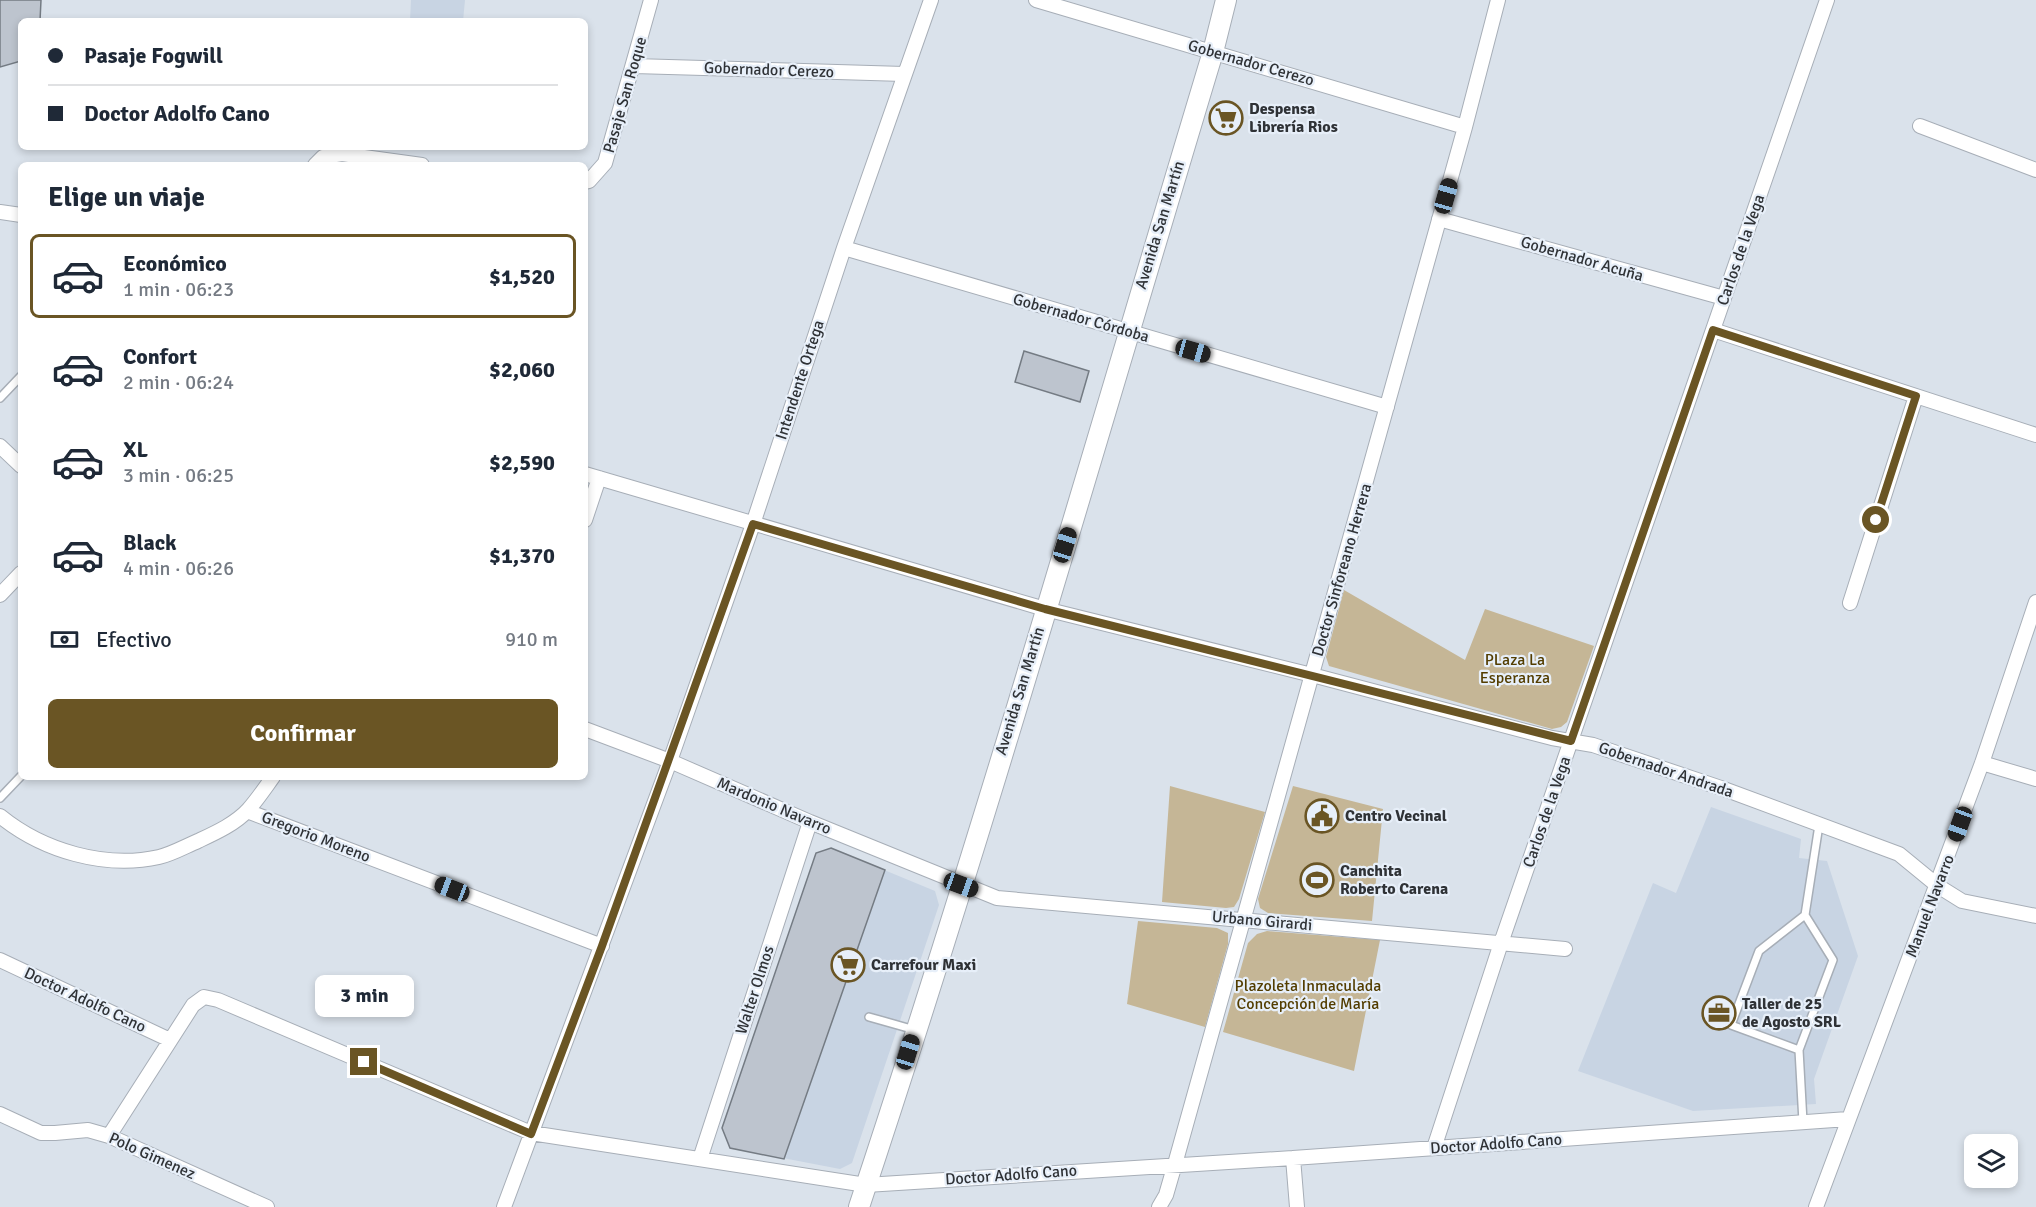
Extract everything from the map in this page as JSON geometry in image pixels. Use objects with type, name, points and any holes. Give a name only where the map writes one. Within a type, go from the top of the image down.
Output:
[{"type":"main road","name":"Avenida San Martín","points":[[859,1207],[1045,609],[1213,52],[1226,0]]},
{"type":"street","name":"Pasaje San Roque","points":[[588,181],[605,163],[651,0]]},
{"type":"street","name":"Intendente Ortega","points":[[504,1207],[670,761],[753,524],[843,248],[930,0]]},
{"type":"street","name":"Gobernador Cerezo","points":[[1036,0],[1465,127]]},
{"type":"street","name":"Doctor Sinforeano Herrera","points":[[1159,1207],[1166,1195],[1244,919],[1465,127],[1498,0]]},
{"type":"street","name":"Carlos de la Vega","points":[[1434,1148],[1501,944],[1827,0]]},
{"type":"street","name":"Gobernador Cerezo","points":[[634,66],[903,74]]},
{"type":"street","points":[[1920,126],[2036,170]]},
{"type":"street","points":[[319,161],[342,154],[400,162]]},
{"type":"street","points":[[0,212],[18,214]]},
{"type":"street","name":"Gobernador Acuña","points":[[1439,219],[1724,298]]},
{"type":"street","name":"Gobernador Córdoba","points":[[843,248],[1387,407]]},
{"type":"street","points":[[1713,330],[2036,435]]},
{"type":"street","points":[[1850,603],[1916,396]]},
{"type":"street","points":[[0,446],[18,463]]},
{"type":"street","points":[[588,501],[592,476]]},
{"type":"street","name":"Gobernador Andrada","points":[[592,476],[1045,609],[1593,745],[1899,854],[1938,886],[1962,902],[2036,916]]},
{"type":"street","points":[[0,595],[18,576]]},
{"type":"street","name":"Manuel Navarro","points":[[1816,1207],[1938,886],[2036,602]]},
{"type":"street","name":"Mardonio Navarro","points":[[588,730],[670,761],[961,885]]},
{"type":"street","points":[[1982,763],[2036,779]]},
{"type":"street","points":[[247,811],[271,780]]},
{"type":"street","name":"Gregorio Moreno","points":[[0,816],[41,842],[80,855],[118,861],[160,856],[218,832],[247,811],[602,946]]},
{"type":"street","name":"Walter Olmos","points":[[700,1158],[810,822]]},
{"type":"street","name":"Urbano Girardi","points":[[961,885],[997,898],[1565,949]]},
{"type":"street","name":"Doctor Adolfo Cano","points":[[0,960],[170,1040],[193,1005],[204,997],[218,1000],[531,1134],[866,1185],[1848,1119]]},
{"type":"street","points":[[109,1136],[170,1040]]},
{"type":"street","name":"Polo Gimenez","points":[[0,1114],[41,1133],[55,1134],[88,1130],[109,1136],[267,1207]]},
{"type":"street","points":[[1293,1158],[1297,1207]]},
{"type":"lane","points":[[0,398],[18,379]]},
{"type":"lane","points":[[0,798],[18,779]]},
{"type":"lane","points":[[1799,1050],[1731,1025],[1759,951],[1804,915],[1819,825]]},
{"type":"lane","points":[[1803,1122],[1799,1050],[1833,960],[1804,915]]},
{"type":"lane","points":[[869,1017],[915,1030]]},
{"type":"shaded area","points":[[411,0],[465,0],[463,18],[410,18]]},
{"type":"shaded area","name":"Taller de 25 de Agosto SRL","points":[[1711,807],[1801,839],[1799,858],[1827,861],[1858,956],[1814,1079],[1816,1104],[1693,1111],[1578,1071],[1653,883],[1676,893]]},
{"type":"shaded area","name":"Carrefour Maxi","points":[[831,848],[935,891],[939,905],[852,1163],[840,1169],[730,1148],[722,1128],[816,853]]},
{"type":"green space","name":"PLaza La Esperanza","points":[[1344,590],[1465,660],[1485,609],[1594,646],[1567,722],[1561,727],[1552,729],[1329,666],[1326,657]]},
{"type":"green space","points":[[1170,786],[1265,812],[1239,899],[1234,907],[1162,902]]},
{"type":"green space","points":[[1293,786],[1383,809],[1372,921],[1268,913],[1260,908],[1258,899]]},
{"type":"green space","name":"Plazoleta Inmaculada Concepción de María","points":[[1138,921],[1217,928],[1228,933],[1228,944],[1205,1027],[1127,1004]]},
{"type":"green space","name":"Plazoleta Inmaculada Concepción de María","points":[[1267,931],[1380,940],[1354,1071],[1223,1032],[1248,943],[1257,934]]},
{"type":"building","points":[[0,0],[41,0],[40,18],[18,18],[18,62],[0,67]]},
{"type":"building","points":[[1024,351],[1089,371],[1080,402],[1015,382]]},
{"type":"building","points":[[831,848],[885,870],[784,1159],[730,1148],[722,1128],[816,853]]},
{"type":"place","name":"Despensa Librería Rios","points":[[1226,118]]},
{"type":"place","name":"Centro Vecinal","points":[[1322,816]]},
{"type":"place","name":"Canchita Roberto Carena","points":[[1317,880]]},
{"type":"place","name":"Carrefour Maxi","points":[[848,965]]},
{"type":"place","name":"Taller de 25 de Agosto SRL","points":[[1719,1013]]},
{"type":"route","points":[[364,1062],[531,1134],[670,761],[753,524],[1045,609],[1571,741],[1713,330],[1916,396],[1876,520]]}]
